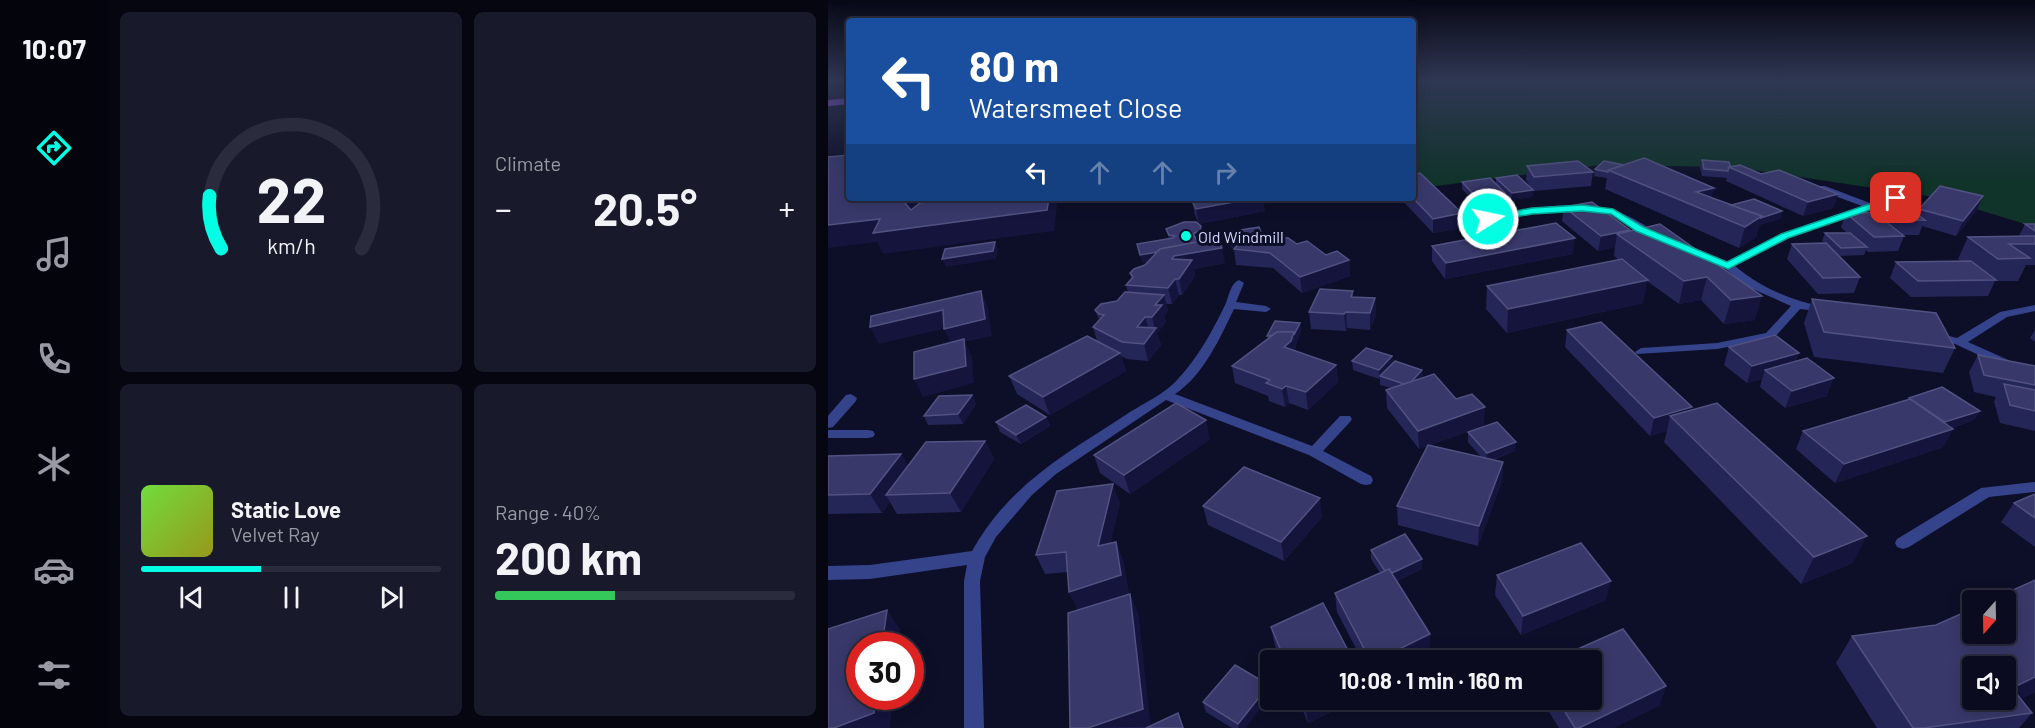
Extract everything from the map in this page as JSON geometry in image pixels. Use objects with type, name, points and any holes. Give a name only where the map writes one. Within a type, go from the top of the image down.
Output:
[{"type":"street","points":[[1818,186],[1869,206]]},
{"type":"street","points":[[1728,266],[1785,236],[1896,198]]},
{"type":"street","points":[[1488,219],[1532,211],[1582,208],[1603,210],[1613,212],[1640,229],[1662,238]]},
{"type":"street","points":[[1684,248],[1728,266],[1750,284],[1798,305],[1830,311]]},
{"type":"street","points":[[974,728],[972,581],[976,557],[990,533],[1009,509],[1043,477],[1166,395],[1189,375],[1231,305],[1239,283]]},
{"type":"street","points":[[1231,305],[1266,309]]},
{"type":"street","points":[[1641,352],[1718,346],[1770,336],[1798,305]]},
{"type":"street","points":[[1959,342],[2004,314],[2035,308]]},
{"type":"street","points":[[1927,334],[1959,342],[2035,377]]},
{"type":"street","points":[[1166,395],[1314,452],[1366,480]]},
{"type":"street","points":[[828,424],[851,398]]},
{"type":"street","points":[[1314,452],[1345,419]]},
{"type":"street","points":[[828,434],[868,434]]},
{"type":"street","points":[[1903,543],[1986,492],[2035,488]]},
{"type":"street","points":[[828,573],[870,572],[976,557]]},
{"type":"green space","points":[[1416,114],[2035,114],[2035,227],[1940,198],[1733,167],[1601,165],[1416,189]]},
{"type":"building","points":[[846,155],[846,201],[906,201],[904,202],[911,210],[920,203],[936,201],[1048,201],[1047,210],[873,233],[880,219],[828,225],[828,157]]},
{"type":"building","points":[[1644,158],[1714,188],[1696,192],[1762,216],[1745,227],[1608,170]]},
{"type":"building","points":[[1702,160],[1729,162],[1731,168],[1729,167],[1728,171],[1704,169]]},
{"type":"building","points":[[1578,161],[1593,172],[1534,177],[1527,166]]},
{"type":"building","points":[[1604,161],[1624,165],[1608,170],[1608,172],[1595,169]]},
{"type":"building","points":[[1740,165],[1761,174],[1779,170],[1838,194],[1808,202],[1729,167]]},
{"type":"building","points":[[1420,173],[1462,213],[1433,219],[1416,201],[1416,174]]},
{"type":"building","points":[[1517,175],[1533,190],[1512,193],[1496,178]]},
{"type":"building","points":[[1490,178],[1505,193],[1476,197],[1462,182]]},
{"type":"building","points":[[1940,186],[1983,196],[1963,221],[1919,209]]},
{"type":"building","points":[[1754,199],[1782,211],[1761,218],[1762,216],[1731,205]]},
{"type":"building","points":[[1192,201],[1240,201],[1196,209]]},
{"type":"building","points":[[1592,202],[1630,230],[1601,236],[1564,207]]},
{"type":"building","points":[[1914,212],[1925,220],[1885,221],[1904,236],[1874,237],[1846,213]]},
{"type":"building","points":[[1184,222],[1196,222],[1201,226],[1200,230],[1193,234],[1198,242],[1140,255],[1137,244],[1173,238],[1175,236],[1169,235],[1166,229]]},
{"type":"building","points":[[1556,223],[1575,238],[1446,263],[1432,246]]},
{"type":"building","points":[[1660,224],[1762,296],[1731,300],[1707,277],[1684,281],[1617,234]]},
{"type":"building","points":[[2025,224],[2035,224],[2035,231]]},
{"type":"building","points":[[1259,227],[1262,235],[1248,234],[1244,239],[1230,241],[1227,232]]},
{"type":"building","points":[[1825,233],[1850,233],[1867,247],[1841,248]]},
{"type":"building","points":[[1248,234],[1288,238],[1297,244],[1307,241],[1326,255],[1337,251],[1349,260],[1300,277],[1270,253],[1234,249]]},
{"type":"building","points":[[2035,236],[2035,244],[2009,244],[2030,258],[1998,259],[1968,237]]},
{"type":"building","points":[[1218,238],[1222,248],[1174,256],[1172,259],[1192,260],[1179,279],[1175,279],[1168,288],[1126,285],[1133,277],[1130,273],[1145,265],[1160,249]]},
{"type":"building","points":[[995,242],[993,251],[942,259],[945,249]]},
{"type":"building","points":[[1826,243],[1860,277],[1823,278],[1792,244]]},
{"type":"building","points":[[1622,259],[1648,280],[1508,309],[1487,286]]},
{"type":"building","points":[[1971,261],[1996,280],[1918,281],[1896,262]]},
{"type":"building","points":[[1320,289],[1353,291],[1351,297],[1375,298],[1370,313],[1309,312]]},
{"type":"building","points":[[981,291],[985,319],[944,329],[943,310],[870,327],[871,316]]},
{"type":"building","points":[[1125,292],[1164,295],[1155,305],[1162,305],[1152,317],[1145,317],[1137,327],[1156,328],[1144,344],[1122,342],[1093,327],[1104,315],[1095,310],[1101,304],[1117,301]]},
{"type":"building","points":[[1812,299],[1936,313],[1955,348],[1824,332]]},
{"type":"building","points":[[1275,321],[1300,323],[1294,335],[1294,332],[1277,332],[1267,336]]},
{"type":"building","points":[[1601,322],[1692,407],[1654,418],[1567,330]]},
{"type":"building","points":[[1277,332],[1294,332],[1291,341],[1284,347],[1336,365],[1306,392],[1286,386],[1282,389],[1266,383],[1270,380],[1232,366]]},
{"type":"building","points":[[1775,335],[1799,353],[1752,366],[1729,347]]},
{"type":"building","points":[[1087,336],[1120,353],[1043,397],[1009,376]]},
{"type":"building","points":[[964,339],[966,366],[914,379],[914,352]]},
{"type":"building","points":[[1366,348],[1392,356],[1379,370],[1352,361]]},
{"type":"building","points":[[1978,355],[2035,366],[2035,385],[1984,375]]},
{"type":"building","points":[[1807,358],[1834,378],[1792,391],[1765,370]]},
{"type":"building","points":[[1395,361],[1422,370],[1411,382],[1404,384],[1380,376]]},
{"type":"building","points":[[1434,374],[1456,399],[1472,394],[1485,407],[1418,431],[1386,390]]},
{"type":"building","points":[[2004,384],[2035,390],[2035,411],[2010,405]]},
{"type":"building","points":[[1942,387],[1980,411],[1945,422],[1909,398]]},
{"type":"building","points":[[972,395],[958,414],[924,416],[939,396]]},
{"type":"building","points":[[1910,399],[1953,429],[1844,464],[1803,431]]},
{"type":"building","points":[[1176,403],[1206,420],[1124,475],[1094,455]]},
{"type":"building","points":[[1717,403],[1867,536],[1814,557],[1670,416]]},
{"type":"building","points":[[1026,405],[1046,417],[1016,435],[996,422]]},
{"type":"building","points":[[1497,422],[1516,442],[1487,453],[1468,432]]},
{"type":"building","points":[[985,441],[950,493],[886,495],[926,442]]},
{"type":"building","points":[[1428,445],[1503,462],[1479,526],[1397,506]]},
{"type":"building","points":[[901,454],[870,494],[828,495],[828,456]]},
{"type":"building","points":[[1244,467],[1320,498],[1281,542],[1203,506]]},
{"type":"building","points":[[1113,484],[1098,546],[1116,542],[1121,575],[1069,592],[1066,552],[1036,555],[1057,491]]},
{"type":"building","points":[[2035,494],[2035,518],[2014,503]]},
{"type":"building","points":[[1405,534],[1422,559],[1392,573],[1389,569],[1385,571],[1371,550]]},
{"type":"building","points":[[1581,543],[1611,581],[1523,616],[1497,575]]},
{"type":"building","points":[[1389,569],[1430,634],[1397,650],[1365,650],[1335,593]]},
{"type":"building","points":[[2035,580],[2035,677],[2016,686],[2016,656],[1962,656],[1962,710],[2016,710],[2016,693],[2032,713],[1913,728],[1852,636],[1936,625],[1962,613],[1962,644],[2016,644],[2016,590],[2013,590]]},
{"type":"building","points":[[1130,594],[1143,709],[1088,728],[1070,728],[1068,613]]},
{"type":"building","points":[[1323,603],[1348,650],[1281,650],[1271,627]]},
{"type":"building","points":[[887,610],[884,632],[846,632],[846,710],[874,710],[874,713],[834,728],[828,728],[828,629]]},
{"type":"building","points":[[1623,629],[1666,686],[1575,728],[1564,710],[1602,710],[1602,650],[1576,650]]},
{"type":"building","points":[[1235,665],[1260,680],[1260,696],[1238,724],[1203,702]]},
{"type":"building","points":[[1178,713],[1183,728],[1146,728]]},
{"type":"place","name":"Old Windmill","points":[[1186,236]]},
{"type":"route","points":[[1488,219],[1532,211],[1582,208],[1613,212],[1640,229],[1728,266],[1785,236],[1896,198]]}]
